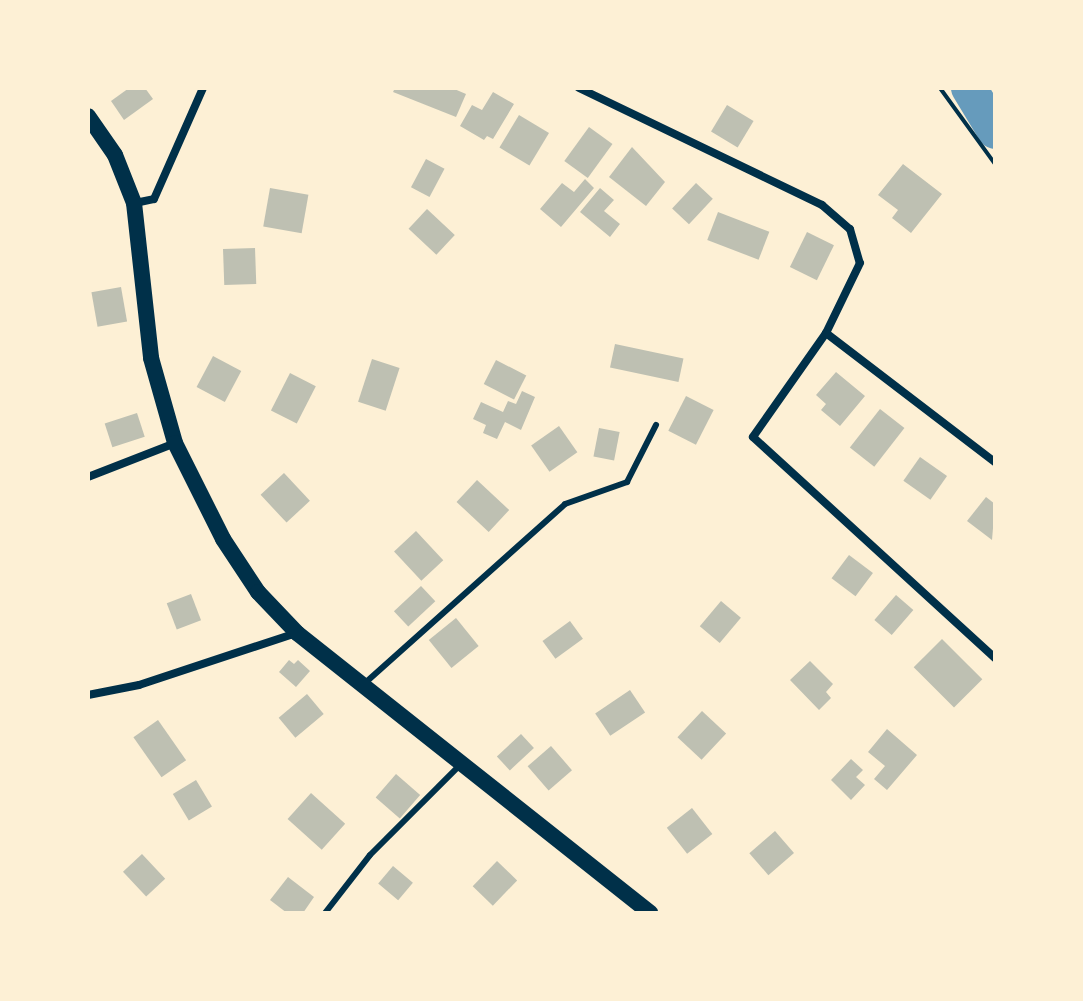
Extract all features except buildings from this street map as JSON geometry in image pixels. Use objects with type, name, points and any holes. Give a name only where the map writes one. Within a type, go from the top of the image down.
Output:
[{"type":"main road","points":[[88,116],[115,155],[134,203],[151,358],[175,443],[223,539],[258,592],[297,633],[464,761],[650,913]]},
{"type":"street","points":[[134,203],[154,199],[203,88]]},
{"type":"street","points":[[579,88],[837,215],[858,245],[860,263],[826,333],[753,437],[995,658]]},
{"type":"street","points":[[826,333],[995,462]]},
{"type":"street","points":[[88,477],[175,443]]},
{"type":"street","points":[[88,695],[139,685],[297,633]]},
{"type":"lane","points":[[365,683],[565,504],[627,482],[656,425]]},
{"type":"lane","points":[[325,913],[370,855],[464,761]]},
{"type":"path","points":[[940,88],[995,164]]},
{"type":"waterway","points":[[969,88],[995,131]]}]
